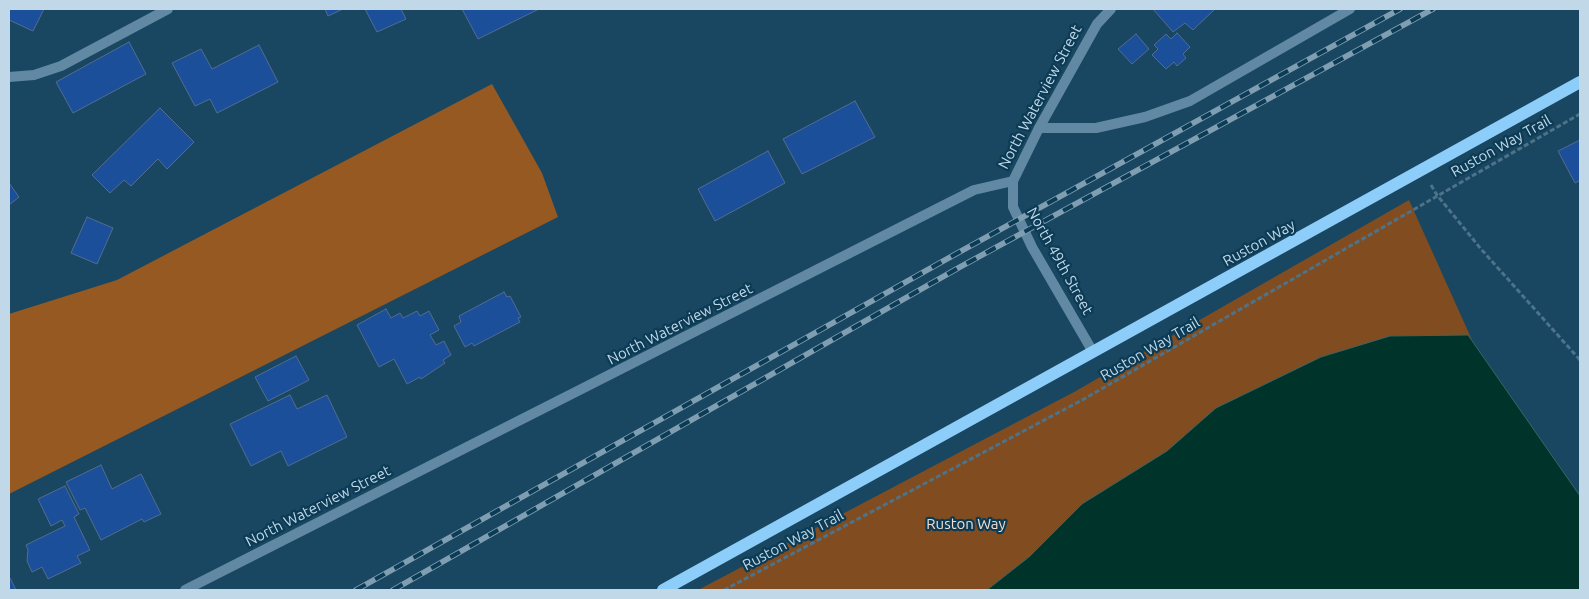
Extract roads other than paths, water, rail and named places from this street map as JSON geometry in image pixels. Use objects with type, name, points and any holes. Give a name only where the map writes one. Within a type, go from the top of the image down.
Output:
[{"type":"main road","name":"Ruston Way","points":[[663,590],[1423,171],[1580,82]]},
{"type":"street","points":[[9,77],[34,75],[61,66],[168,9]]},
{"type":"street","name":"North Waterview Street","points":[[185,590],[974,190],[1013,182],[1039,128],[1097,24],[1111,9]]},
{"type":"street","points":[[1039,128],[1096,128],[1145,117],[1190,101],[1350,9]]},
{"type":"street","name":"North 49th Street","points":[[1013,182],[1013,208],[1032,247],[1093,352]]},
{"type":"railway","points":[[356,590],[954,255],[1400,9]]},
{"type":"railway","points":[[393,590],[960,267],[1433,9]]}]
